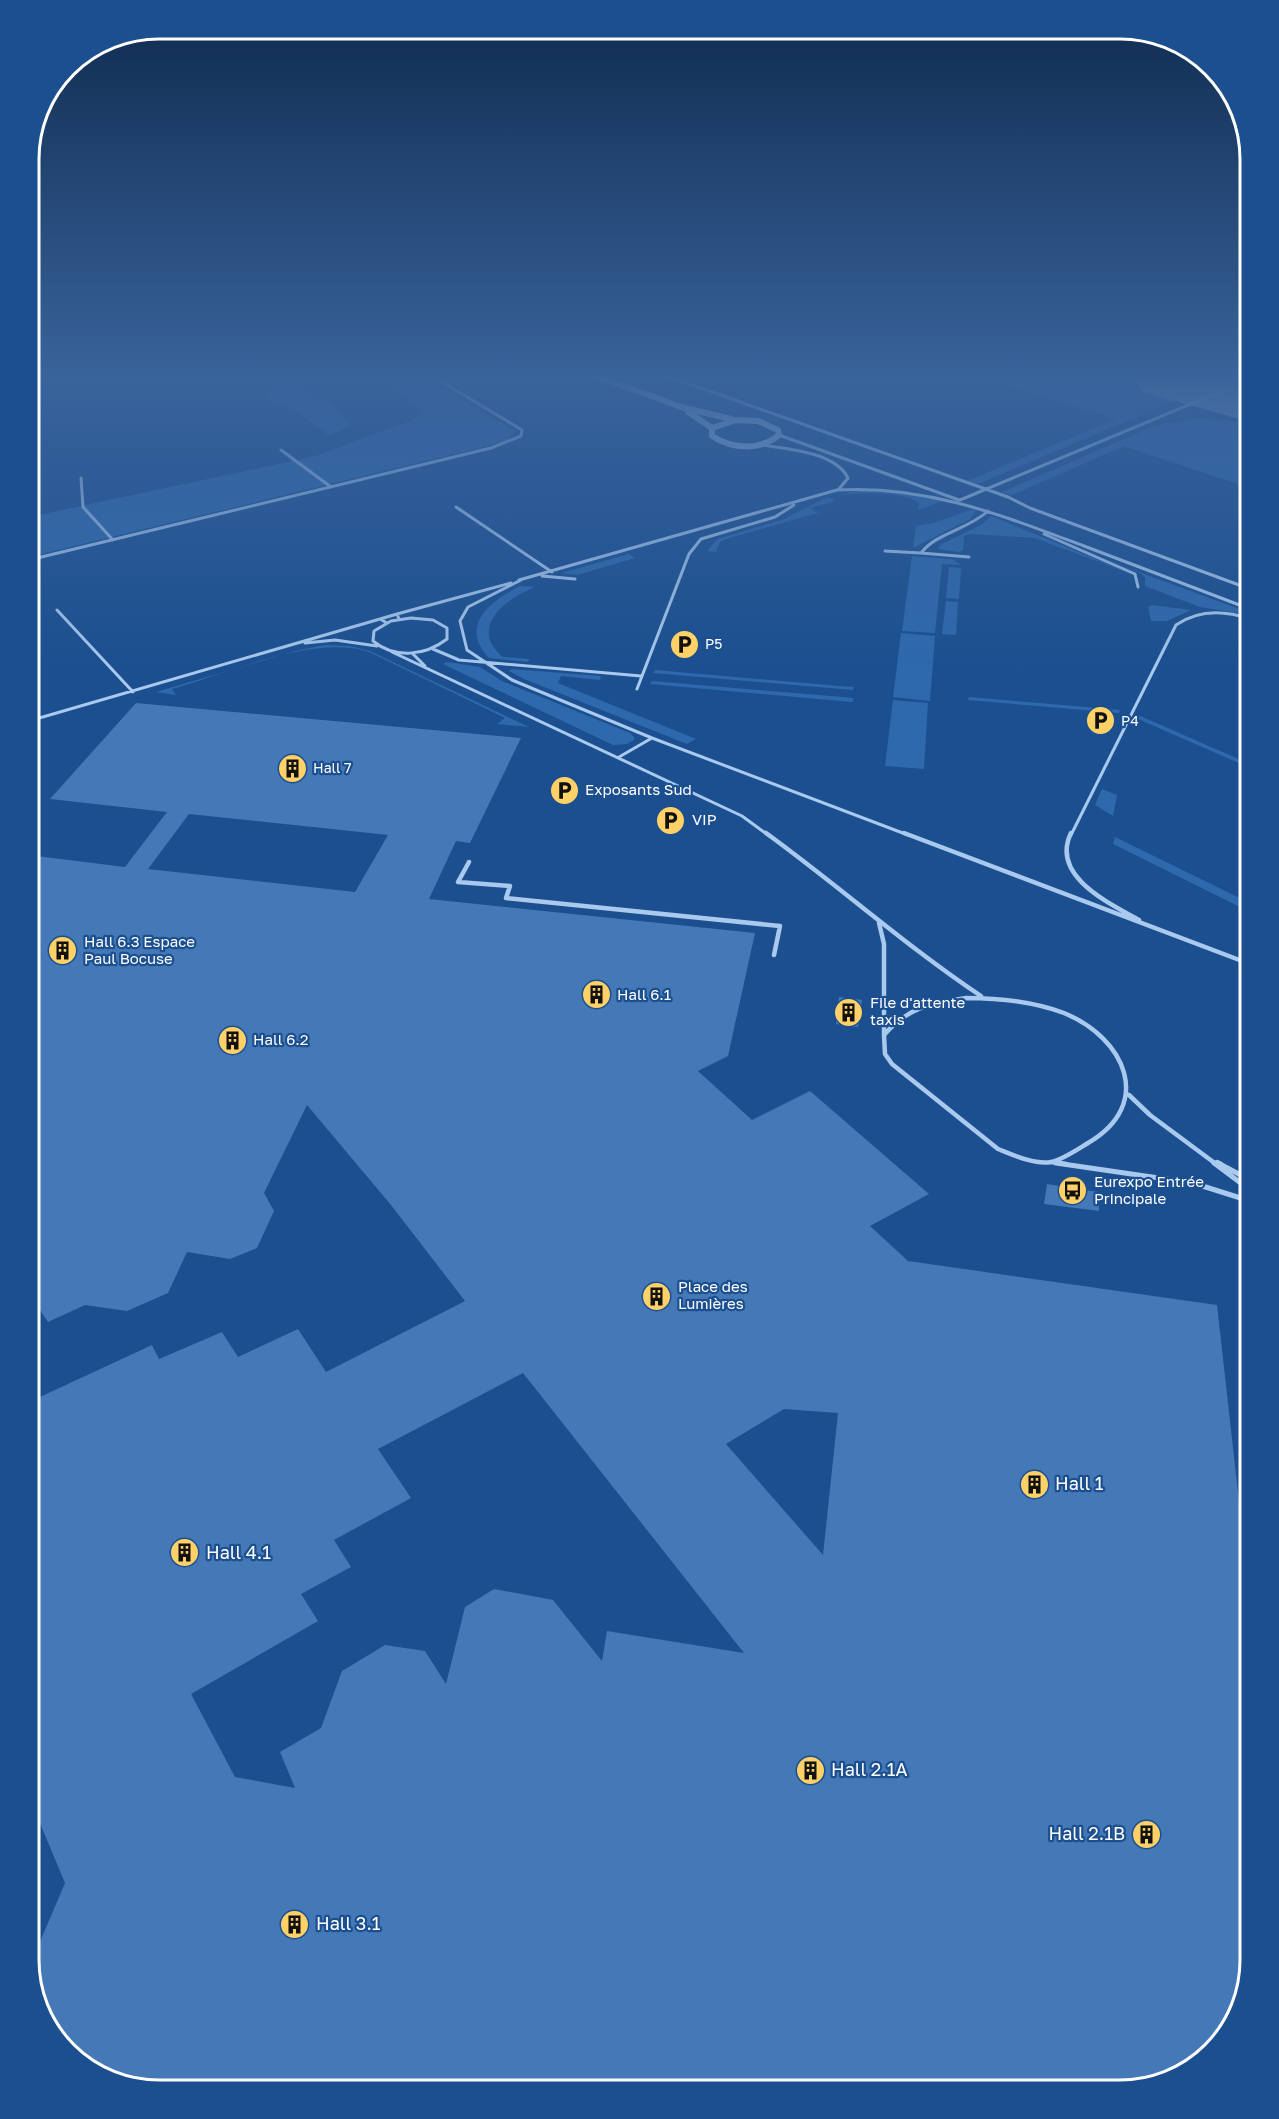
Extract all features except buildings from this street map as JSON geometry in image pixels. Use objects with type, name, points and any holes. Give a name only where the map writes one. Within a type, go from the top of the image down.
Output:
[{"type":"lane","points":[[311,472],[331,487]]},
{"type":"lane","points":[[39,558],[393,472]]},
{"type":"lane","points":[[837,490],[848,478],[844,472]]},
{"type":"lane","points":[[882,472],[1240,605]]},
{"type":"lane","points":[[936,472],[1240,585]]},
{"type":"lane","points":[[960,500],[1030,472]]},
{"type":"lane","points":[[81,478],[79,500],[85,511],[113,540]]},
{"type":"lane","points":[[39,718],[837,490],[898,488],[973,505]]},
{"type":"lane","points":[[636,689],[688,554],[695,545],[701,540],[775,517],[799,501]]},
{"type":"lane","points":[[456,507],[552,572]]},
{"type":"lane","points":[[921,553],[927,545],[977,521],[988,511]]},
{"type":"lane","points":[[1025,524],[1072,549],[1134,574],[1137,576],[1138,587]]},
{"type":"lane","points":[[885,551],[969,557]]},
{"type":"lane","points":[[537,576],[575,579]]},
{"type":"lane","points":[[521,580],[468,607],[460,621],[463,642],[467,650],[512,680],[652,738],[1240,960]]},
{"type":"lane","points":[[57,610],[133,692]]},
{"type":"lane","points":[[1148,926],[1083,884],[1067,863],[1066,844],[1176,625],[1198,613],[1221,612],[1240,617]]},
{"type":"lane","points":[[397,614],[399,619]]},
{"type":"lane","points":[[380,619],[387,623]]},
{"type":"lane","points":[[377,646],[373,641],[374,632],[387,623],[399,619],[433,620],[447,628],[447,639],[433,649],[412,653],[392,652]]},
{"type":"lane","points":[[256,656],[320,640],[345,640],[377,646],[619,757],[748,820],[848,895],[879,923],[981,996]]},
{"type":"lane","points":[[433,649],[459,660],[640,676]]},
{"type":"lane","points":[[412,653],[432,671]]},
{"type":"lane","points":[[619,757],[652,738]]},
{"type":"lane","points":[[469,862],[459,882],[510,886],[506,898],[780,926],[774,955]]},
{"type":"lane","points":[[879,923],[884,944],[885,1054],[892,1064],[978,1134],[998,1149],[1017,1157],[1193,1183],[1240,1198]]},
{"type":"lane","points":[[884,1035],[896,1021],[927,1005],[981,996],[1019,999],[1057,1010],[1088,1028],[1114,1052],[1122,1066],[1129,1095],[1150,1115],[1240,1182]]},
{"type":"lane","points":[[1049,1163],[1107,1130],[1116,1121],[1129,1095]]},
{"type":"lane","points":[[1199,1152],[1240,1174]]},
{"type":"shaded area","points":[[241,472],[380,472],[39,555],[39,515]]},
{"type":"shaded area","points":[[989,472],[1007,472],[978,484],[967,481]]},
{"type":"shaded area","points":[[1048,472],[1065,472],[1012,495],[1002,492]]},
{"type":"shaded area","points":[[1202,472],[1240,472],[1240,485]]},
{"type":"shaded area","points":[[866,489],[907,491],[942,501],[918,510],[919,503],[903,496],[880,493],[838,495]]},
{"type":"shaded area","points":[[828,497],[835,501],[810,508],[818,513],[726,539],[720,542],[716,552],[707,551],[717,539],[782,520]]},
{"type":"shaded area","points":[[973,509],[977,510],[970,519],[913,548],[916,526],[933,523]]},
{"type":"shaded area","points":[[991,516],[1129,573],[1035,538],[970,534],[964,536],[963,550],[959,552],[938,549],[940,545],[983,524]]},
{"type":"shaded area","points":[[1082,551],[1240,609],[1240,613],[1200,607],[1145,586],[1145,577]]},
{"type":"shaded area","points":[[629,554],[635,558],[577,575],[561,573]]},
{"type":"shaded area","points":[[912,556],[952,559],[961,565],[942,564],[935,633],[902,631]]},
{"type":"shaded area","points":[[949,567],[961,568],[959,599],[946,598]]},
{"type":"shaded area","points":[[520,586],[535,587],[503,606],[490,625],[489,635],[493,646],[503,657],[530,659],[527,662],[489,658],[480,646],[477,635],[482,615],[499,599]]},
{"type":"shaded area","points":[[946,601],[958,602],[956,635],[942,634]]},
{"type":"shaded area","points":[[1152,605],[1191,610],[1167,621],[1151,621],[1148,607]]},
{"type":"shaded area","points":[[901,633],[935,636],[930,701],[893,697]]},
{"type":"shaded area","points":[[325,645],[350,646],[370,651],[529,727],[497,724],[505,718],[369,652],[347,648],[322,648],[278,656]]},
{"type":"shaded area","points":[[447,662],[480,667],[502,681],[630,733],[634,740],[627,744],[613,745],[443,664]]},
{"type":"shaded area","points":[[512,669],[601,676],[600,680],[561,676],[558,683],[696,739],[687,744],[524,679],[509,671]]},
{"type":"shaded area","points":[[230,670],[172,689],[176,695],[156,692]]},
{"type":"shaded area","points":[[655,670],[854,687],[853,690],[653,673]]},
{"type":"shaded area","points":[[652,681],[854,698],[852,702],[650,684]]},
{"type":"shaded area","points":[[969,697],[1120,710],[1119,713],[968,700]]},
{"type":"shaded area","points":[[893,700],[928,703],[924,769],[885,766]]},
{"type":"shaded area","points":[[1138,715],[1240,760],[1240,764],[1136,718]]},
{"type":"shaded area","points":[[1102,789],[1117,795],[1113,816],[1095,805]]},
{"type":"shaded area","points":[[1115,837],[1240,898],[1240,907],[1113,844]]},
{"type":"place","name":"P5","points":[[684,644]]},
{"type":"place","name":"P4","points":[[1100,721]]},
{"type":"place","name":"Hall 7","points":[[292,768]]},
{"type":"place","name":"Exposants Sud","points":[[564,790]]},
{"type":"place","name":"VIP","points":[[671,820]]},
{"type":"place","name":"Hall 6.3 Espace Paul Bocuse","points":[[63,951]]},
{"type":"place","name":"Hall 6.1","points":[[596,995]]},
{"type":"place","name":"File d'attente taxis","points":[[849,1012]]},
{"type":"place","name":"Hall 6.2","points":[[232,1040]]},
{"type":"place","name":"Eurexpo Entrée Principale","points":[[1073,1191]]},
{"type":"place","name":"Place des Lumières","points":[[657,1296]]},
{"type":"place","name":"Hall 1","points":[[1034,1484]]},
{"type":"place","name":"Hall 4.1","points":[[185,1553]]},
{"type":"place","name":"Hall 2.1A","points":[[810,1770]]},
{"type":"place","name":"Hall 2.1B","points":[[1146,1834]]},
{"type":"place","name":"Hall 3.1","points":[[295,1924]]}]
